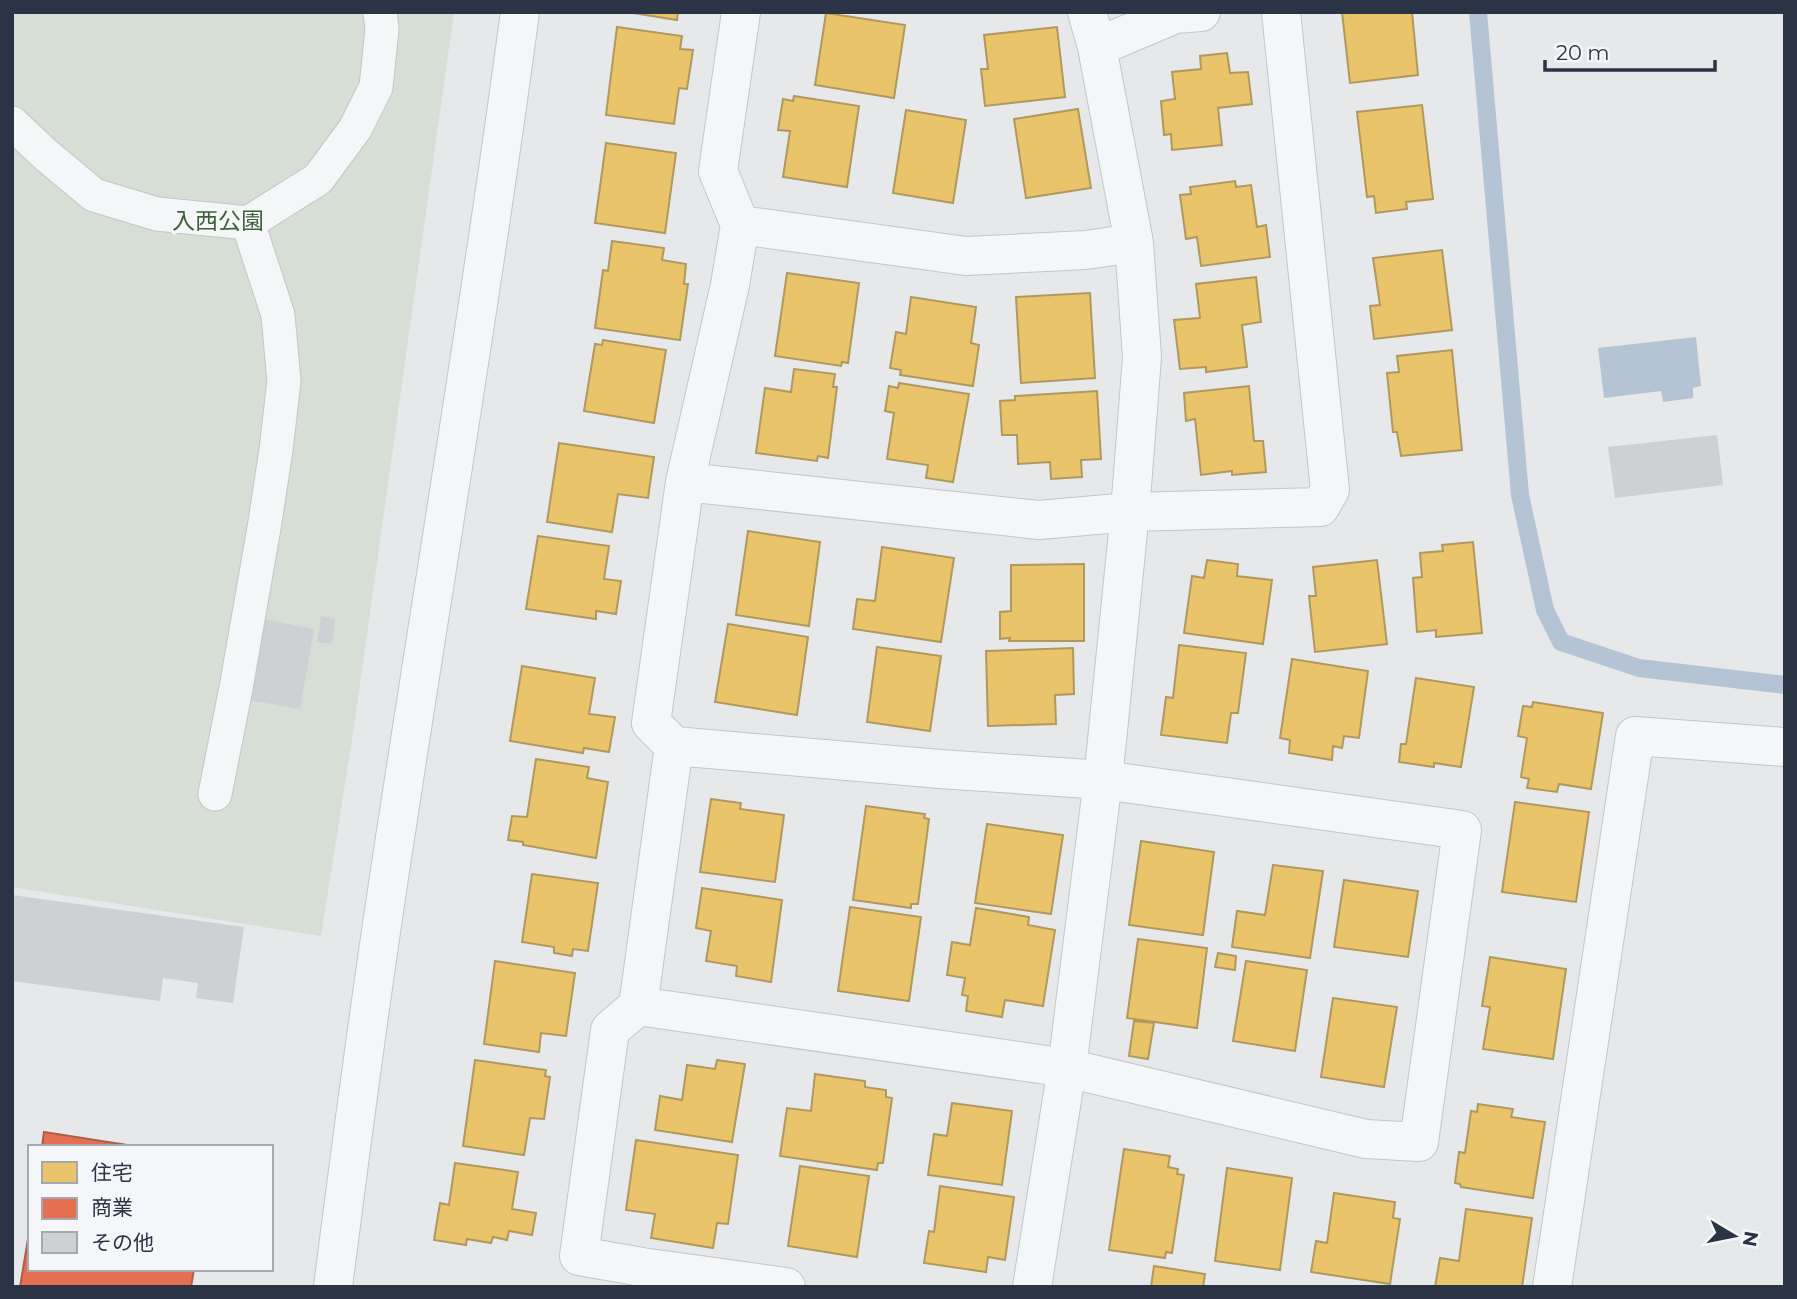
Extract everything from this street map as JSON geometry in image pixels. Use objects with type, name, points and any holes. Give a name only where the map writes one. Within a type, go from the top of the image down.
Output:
[{"type":"street","points":[[12,123],[94,195],[157,214],[248,223],[318,179],[355,128],[376,87],[382,29],[380,12]]},
{"type":"street","points":[[333,1287],[392,855],[500,161],[520,12]]},
{"type":"street","points":[[638,1006],[1066,1068],[1366,1139],[1419,1142],[1462,830],[1103,780],[674,746],[651,723],[685,482],[730,285],[740,225],[718,171],[741,12]]},
{"type":"street","points":[[1032,1287],[1066,1068],[1103,780],[1130,512],[1142,357],[1134,243],[1092,29],[1200,12]]},
{"type":"street","points":[[685,482],[1039,520],[1130,512],[1320,507],[1330,490],[1281,12]]},
{"type":"street","points":[[215,794],[266,514],[284,381],[278,315],[248,223]]},
{"type":"street","points":[[740,225],[966,256],[1086,250],[1134,243]]},
{"type":"street","points":[[1552,1287],[1635,736],[1785,747]]},
{"type":"street","points":[[674,746],[638,1006],[610,1030],[579,1256],[786,1287]]},
{"type":"green space","name":"入西公園","points":[[12,12],[454,12],[354,727],[321,936],[12,887]]},
{"type":"water","points":[[1696,337],[1701,386],[1693,388],[1693,398],[1663,402],[1661,391],[1604,398],[1598,348]]},
{"type":"building: 住宅","points":[[627,12],[678,12],[677,20]]},
{"type":"building: 住宅","points":[[1342,12],[1412,12],[1418,75],[1350,83]]},
{"type":"building: 住宅","points":[[826,13],[905,25],[894,98],[815,85]]},
{"type":"building: 住宅","points":[[617,27],[682,36],[680,49],[693,50],[687,89],[679,88],[674,124],[606,115]]},
{"type":"building: 住宅","points":[[1057,27],[1065,97],[985,106],[981,69],[988,69],[984,35]]},
{"type":"building: 住宅","points":[[1227,53],[1230,73],[1248,72],[1252,104],[1218,108],[1222,145],[1172,150],[1171,134],[1164,135],[1161,101],[1175,99],[1172,72],[1201,69],[1200,56]]},
{"type":"building: 住宅","points":[[794,96],[859,106],[847,187],[783,177],[790,131],[778,130],[783,99],[793,101]]},
{"type":"building: 住宅","points":[[1422,105],[1433,199],[1406,202],[1407,209],[1376,213],[1374,196],[1367,197],[1357,112]]},
{"type":"building: 住宅","points":[[1078,109],[1091,188],[1026,198],[1014,119]]},
{"type":"building: 住宅","points":[[906,110],[966,120],[953,203],[893,193]]},
{"type":"building: 住宅","points":[[606,143],[676,153],[665,233],[595,223]]},
{"type":"building: 住宅","points":[[1235,181],[1236,187],[1251,185],[1257,227],[1266,225],[1270,257],[1201,266],[1197,237],[1186,239],[1180,195],[1191,194],[1190,187]]},
{"type":"building: 住宅","points":[[612,241],[664,248],[662,260],[686,264],[684,284],[688,284],[680,340],[595,328],[603,270],[608,271]]},
{"type":"building: 住宅","points":[[1442,250],[1452,330],[1374,339],[1370,306],[1380,305],[1373,258]]},
{"type":"building: 住宅","points":[[787,273],[859,283],[848,363],[842,362],[841,366],[775,356]]},
{"type":"building: 住宅","points":[[1256,277],[1261,322],[1242,325],[1247,367],[1206,372],[1206,367],[1180,369],[1174,320],[1200,318],[1196,284]]},
{"type":"building: 住宅","points":[[1090,293],[1095,378],[1021,383],[1016,297]]},
{"type":"building: 住宅","points":[[911,297],[976,307],[971,343],[979,345],[973,386],[900,375],[901,370],[890,368],[896,332],[906,334]]},
{"type":"building: 住宅","points":[[603,340],[666,350],[654,423],[584,411],[595,344],[602,345]]},
{"type":"building: 住宅","points":[[1452,350],[1462,450],[1401,456],[1397,432],[1393,432],[1387,373],[1399,372],[1397,356]]},
{"type":"building: 住宅","points":[[794,369],[835,374],[833,387],[837,387],[828,458],[818,456],[817,461],[756,453],[765,388],[791,392]]},
{"type":"building: 住宅","points":[[899,383],[969,394],[953,482],[926,478],[928,465],[887,459],[894,413],[885,411],[889,386],[898,388]]},
{"type":"building: 住宅","points":[[1249,386],[1254,441],[1263,441],[1266,472],[1232,475],[1232,471],[1201,475],[1195,419],[1186,421],[1184,393]]},
{"type":"building: 住宅","points":[[1097,391],[1101,459],[1081,460],[1082,477],[1051,479],[1050,462],[1018,464],[1017,435],[1002,435],[1000,401],[1015,400],[1015,396]]},
{"type":"building: 住宅","points":[[559,443],[654,457],[648,498],[618,494],[612,532],[547,522]]},
{"type":"building: 住宅","points":[[748,531],[820,542],[809,626],[736,615]]},
{"type":"building: 住宅","points":[[538,536],[609,546],[604,579],[621,581],[616,614],[596,611],[596,619],[526,609]]},
{"type":"building: 住宅","points":[[1473,542],[1482,633],[1436,637],[1436,630],[1417,632],[1413,578],[1422,577],[1420,553],[1443,551],[1442,545]]},
{"type":"building: 住宅","points":[[882,547],[954,558],[941,642],[853,629],[857,599],[875,601]]},
{"type":"building: 住宅","points":[[1207,560],[1238,564],[1237,576],[1272,580],[1263,644],[1184,633],[1192,576],[1204,578]]},
{"type":"building: 住宅","points":[[1377,560],[1387,644],[1315,652],[1309,596],[1316,596],[1313,567]]},
{"type":"building: 住宅","points":[[1084,564],[1084,641],[1000,639],[1000,612],[1011,611],[1011,565]]},
{"type":"building: 住宅","points":[[728,624],[808,637],[797,715],[715,702]]},
{"type":"building: 住宅","points":[[1179,645],[1246,653],[1238,713],[1231,713],[1227,743],[1161,735],[1166,697],[1173,698]]},
{"type":"building: 住宅","points":[[877,647],[941,656],[930,731],[867,722]]},
{"type":"building: 住宅","points":[[1073,648],[1074,694],[1055,695],[1056,724],[988,726],[986,651]]},
{"type":"building: 住宅","points":[[1292,659],[1368,671],[1359,738],[1344,736],[1342,748],[1333,746],[1332,760],[1289,753],[1290,740],[1280,738]]},
{"type":"building: 住宅","points":[[522,666],[595,678],[589,714],[615,717],[609,752],[584,748],[583,753],[510,741]]},
{"type":"building: 住宅","points":[[1416,678],[1474,687],[1461,767],[1434,763],[1434,767],[1399,762],[1401,744],[1406,744]]},
{"type":"building: 住宅","points":[[1533,702],[1603,713],[1591,789],[1559,784],[1557,792],[1527,788],[1529,779],[1521,777],[1527,738],[1518,736],[1523,706],[1532,707]]},
{"type":"building: 住宅","points":[[536,759],[589,767],[587,778],[608,782],[596,858],[508,840],[512,816],[527,817]]},
{"type":"building: 住宅","points":[[711,799],[741,803],[740,809],[784,815],[775,882],[700,872]]},
{"type":"building: 住宅","points":[[1515,802],[1589,812],[1576,902],[1502,892]]},
{"type":"building: 住宅","points":[[866,806],[925,814],[924,818],[929,819],[918,904],[911,904],[911,908],[853,900]]},
{"type":"building: 住宅","points":[[987,824],[1063,835],[1051,914],[975,903]]},
{"type":"building: 住宅","points":[[1141,841],[1214,852],[1203,935],[1129,925]]},
{"type":"building: 住宅","points":[[1273,865],[1323,871],[1310,958],[1232,947],[1237,911],[1265,915]]},
{"type":"building: 住宅","points":[[532,874],[598,883],[588,951],[573,949],[572,956],[554,953],[554,947],[522,942]]},
{"type":"building: 住宅","points":[[1344,880],[1418,891],[1408,957],[1334,947]]},
{"type":"building: 住宅","points":[[702,888],[782,900],[771,982],[736,976],[737,966],[706,961],[711,931],[696,928]]},
{"type":"building: 住宅","points":[[850,907],[921,917],[909,1001],[838,991]]},
{"type":"building: 住宅","points":[[976,908],[1029,917],[1028,925],[1055,930],[1043,1006],[1005,1000],[1002,1017],[966,1011],[968,996],[962,995],[965,978],[947,975],[952,942],[970,945]]},
{"type":"building: 住宅","points":[[1138,939],[1207,948],[1197,1028],[1127,1018]]},
{"type":"building: 住宅","points":[[1218,953],[1236,956],[1235,970],[1215,967]]},
{"type":"building: 住宅","points":[[1490,957],[1566,969],[1553,1059],[1483,1049],[1490,1007],[1482,1006]]},
{"type":"building: 住宅","points":[[495,961],[575,973],[566,1036],[541,1033],[539,1052],[484,1044]]},
{"type":"building: 住宅","points":[[1246,961],[1307,970],[1295,1051],[1233,1041]]},
{"type":"building: 住宅","points":[[1333,998],[1397,1007],[1384,1087],[1321,1077]]},
{"type":"building: 住宅","points":[[1134,1021],[1154,1023],[1148,1059],[1129,1056]]},
{"type":"building: 住宅","points":[[475,1060],[546,1070],[545,1076],[550,1077],[544,1119],[530,1118],[524,1155],[463,1146]]},
{"type":"building: 住宅","points":[[717,1060],[745,1064],[732,1142],[655,1130],[660,1096],[682,1100],[687,1065],[715,1069]]},
{"type":"building: 住宅","points":[[815,1074],[865,1081],[865,1087],[886,1090],[886,1097],[892,1098],[883,1163],[878,1163],[877,1170],[780,1156],[787,1108],[811,1111]]},
{"type":"building: 住宅","points":[[952,1103],[1012,1111],[1002,1185],[928,1175],[934,1134],[947,1136]]},
{"type":"building: 住宅","points":[[1478,1104],[1513,1109],[1511,1117],[1545,1122],[1533,1198],[1461,1187],[1455,1183],[1459,1152],[1465,1153],[1471,1111],[1477,1112]]},
{"type":"building: 住宅","points":[[636,1140],[738,1155],[728,1224],[717,1223],[713,1248],[651,1238],[655,1214],[626,1210]]},
{"type":"building: 住宅","points":[[1124,1149],[1170,1156],[1168,1167],[1178,1169],[1177,1174],[1184,1175],[1172,1253],[1166,1252],[1165,1258],[1109,1250]]},
{"type":"building: 住宅","points":[[455,1163],[518,1172],[512,1209],[536,1213],[532,1235],[509,1231],[507,1240],[493,1237],[491,1243],[467,1239],[466,1245],[434,1240],[440,1203],[449,1205]]},
{"type":"building: 住宅","points":[[800,1166],[869,1176],[857,1257],[788,1246]]},
{"type":"building: 住宅","points":[[1227,1168],[1292,1178],[1280,1270],[1215,1261]]},
{"type":"building: 住宅","points":[[940,1186],[1014,1197],[1005,1260],[988,1257],[986,1272],[924,1263],[929,1231],[934,1232]]},
{"type":"building: 住宅","points":[[1334,1193],[1395,1202],[1393,1218],[1400,1219],[1390,1284],[1311,1272],[1316,1241],[1327,1243]]},
{"type":"building: 住宅","points":[[1466,1209],[1532,1218],[1522,1287],[1435,1287],[1440,1258],[1459,1261]]},
{"type":"building: 住宅","points":[[1154,1266],[1205,1274],[1203,1287],[1151,1287]]},
{"type":"building: 商業","points":[[44,1132],[127,1145],[42,1145]]},
{"type":"building: 商業","points":[[28,1239],[28,1271],[194,1271],[191,1287],[20,1287]]},
{"type":"building: その他","points":[[1717,435],[1723,485],[1615,498],[1608,447]]},
{"type":"building: その他","points":[[321,616],[335,619],[332,644],[317,642]]},
{"type":"building: その他","points":[[262,619],[314,629],[300,709],[248,700]]},
{"type":"building: その他","points":[[12,895],[244,927],[233,1003],[196,998],[198,983],[163,978],[160,1001],[12,981]]},
{"type":"waterway","points":[[1478,12],[1520,495],[1545,610],[1561,642],[1639,668],[1785,685]]}]
